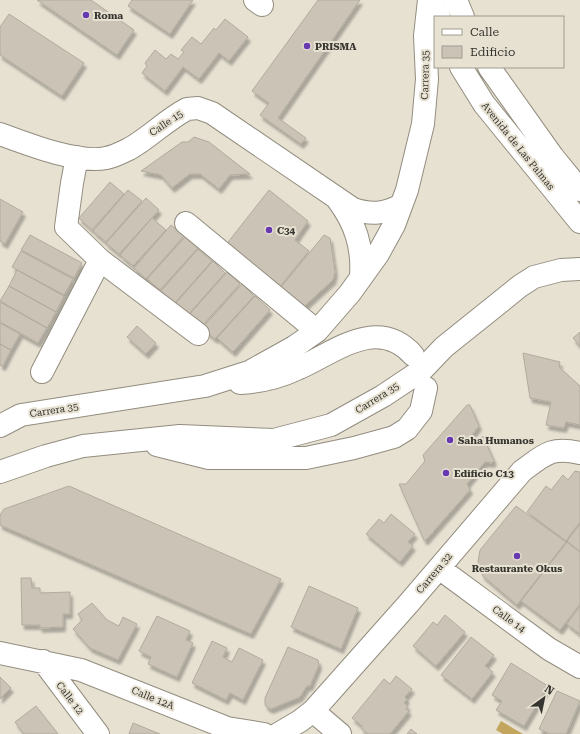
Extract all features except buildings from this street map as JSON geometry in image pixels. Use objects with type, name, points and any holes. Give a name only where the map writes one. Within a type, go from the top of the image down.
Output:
[{"type":"street","points":[[414,0],[426,46]]},
{"type":"street","name":"Carrera 35","points":[[205,386],[249,372],[294,347],[317,331],[350,293],[378,254],[394,225],[410,180],[423,124],[427,79],[426,46],[429,0]]},
{"type":"street","points":[[434,0],[439,16]]},
{"type":"street","points":[[456,0],[464,16]]},
{"type":"street","name":"Avenida de Las Palmas","points":[[463,68],[488,110],[580,222]]},
{"type":"street","name":"Avenida de Las Palmas","points":[[490,68],[544,146],[580,190]]},
{"type":"street","name":"Calle 15","points":[[0,134],[34,146],[77,157],[86,159],[106,158],[130,148],[187,109],[198,108],[212,113],[353,209],[372,213],[392,210],[401,205]]},
{"type":"street","points":[[77,157],[66,227],[100,260],[198,334]]},
{"type":"street","name":"Calle 15","points":[[337,198],[355,227],[360,242],[362,259],[361,276]]},
{"type":"street","points":[[186,223],[317,331]]},
{"type":"street","points":[[42,372],[100,260]]},
{"type":"street","name":"Carrera 35","points":[[0,472],[46,456],[83,446],[180,436],[274,440],[331,425],[383,396],[422,370],[444,347],[520,286],[534,277],[561,270],[580,269]]},
{"type":"street","name":"Carrera 35","points":[[0,426],[11,414],[205,386],[257,382],[289,372],[353,341],[365,338],[377,337],[395,342],[413,355]]},
{"type":"street","name":"Carrera 35","points":[[140,440],[208,458],[306,458],[354,448],[400,434],[417,418],[424,403],[426,388]]},
{"type":"street","name":"Carrera 32","points":[[313,711],[522,471],[544,454],[572,451]]},
{"type":"street","name":"Calle 14","points":[[439,568],[549,649],[580,667]]},
{"type":"street","name":"Calle 12A","points":[[0,653],[81,670],[227,728],[264,734]]},
{"type":"street","name":"Calle 12","points":[[43,661],[98,734]]},
{"type":"street","points":[[278,734],[300,721],[313,711],[340,734]]},
{"type":"shaded area","points":[[501,721],[523,734],[503,734],[496,730]]},
{"type":"place","name":"Roma","points":[[86,15]]},
{"type":"place","name":"PRISMA","points":[[307,46]]},
{"type":"place","name":"C34","points":[[269,230]]},
{"type":"place","name":"Saha Humanos","points":[[450,440]]},
{"type":"place","name":"Edificio C13","points":[[446,473]]},
{"type":"place","name":"Restaurante Okus","points":[[517,556]]}]
